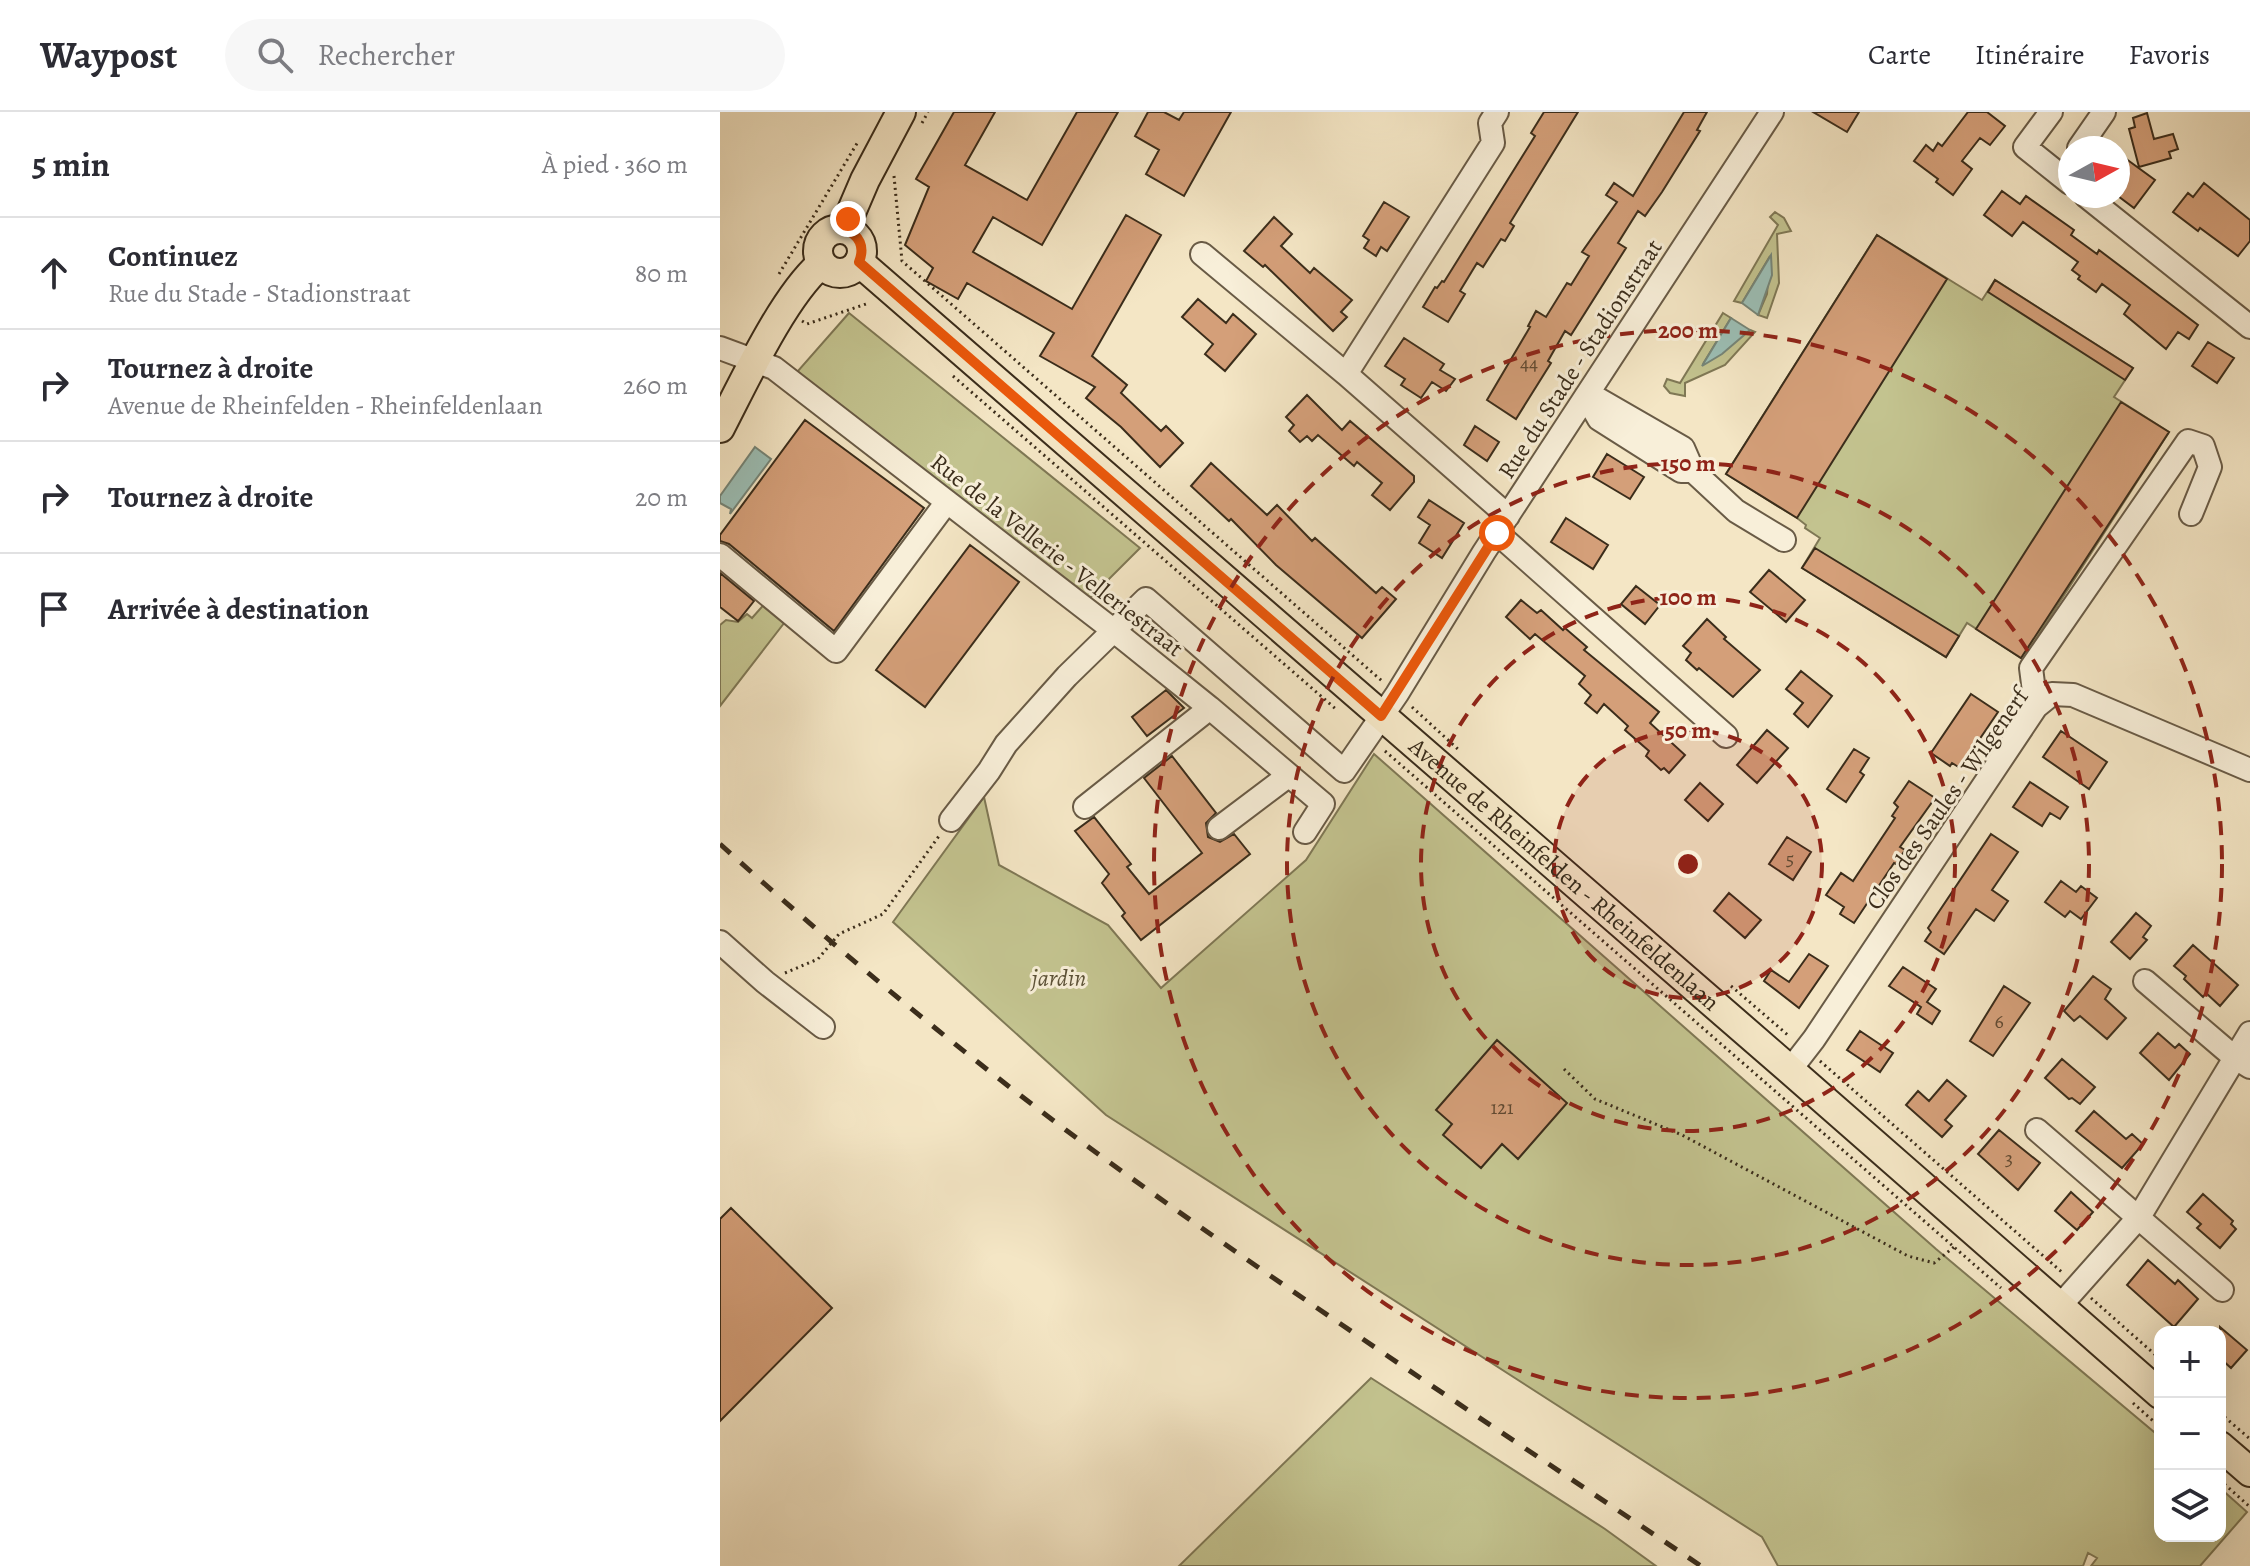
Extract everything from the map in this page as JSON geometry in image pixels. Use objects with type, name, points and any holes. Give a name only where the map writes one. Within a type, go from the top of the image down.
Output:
[{"type":"main road","points":[[844,229],[865,180],[911,118]]},
{"type":"main road","points":[[831,230],[851,232],[862,249],[859,262],[848,272],[833,273],[821,264],[817,252],[820,239],[831,230]]},
{"type":"main road","name":"Avenue de Rheinfelden - Rheinfeldenlaan","points":[[859,262],[1389,705],[1798,1060],[2069,1297],[2154,1388]]},
{"type":"main road","points":[[720,428],[805,279],[821,264]]},
{"type":"main road","points":[[2226,1451],[2250,1472]]},
{"type":"street","points":[[1346,374],[1493,143],[1490,123],[1497,112]]},
{"type":"street","name":"Rue du Stade - Stadionstraat","points":[[1323,804],[1772,112]]},
{"type":"street","points":[[2051,112],[2025,147],[2058,167]]},
{"type":"street","points":[[2087,136],[2104,112]]},
{"type":"street","points":[[2101,208],[2250,327]]},
{"type":"street","points":[[1202,254],[1346,374],[1726,736]]},
{"type":"street","name":"Rue de la Vellerie - Velleriestraat","points":[[720,348],[774,368],[1113,630],[1323,804]]},
{"type":"street","points":[[1586,396],[1599,419],[1681,471],[1693,471],[1736,511],[1784,540]]},
{"type":"street","points":[[2036,707],[2031,668],[2188,441],[2203,446],[2210,467],[2191,514]]},
{"type":"street","points":[[720,555],[836,651],[946,503]]},
{"type":"street","points":[[951,820],[1006,744],[1067,676],[1146,599],[1344,771]]},
{"type":"street","name":"Clos des Saules - Wilgenerf","points":[[1798,1060],[2036,707],[2052,694],[2073,695],[2250,770]]},
{"type":"street","points":[[1085,807],[1210,708]]},
{"type":"street","points":[[1219,828],[1288,776]]},
{"type":"street","points":[[1305,832],[1323,804]]},
{"type":"street","points":[[720,942],[823,1027]]},
{"type":"street","points":[[2145,981],[2242,1062]]},
{"type":"street","points":[[2069,1297],[2139,1217],[2242,1062],[2250,1033]]},
{"type":"street","points":[[2037,1130],[2222,1290]]},
{"type":"path","points":[[911,118],[928,112]]},
{"type":"path","points":[[900,164],[893,177],[902,261],[1389,705],[1463,754]]},
{"type":"path","points":[[765,982],[818,959],[839,934],[883,914],[951,820]]},
{"type":"path","points":[[1727,983],[1798,1060],[2069,1297],[2154,1355]]},
{"type":"path","points":[[1564,1069],[1595,1099],[1682,1135],[1908,1256],[1934,1263],[1954,1247]]},
{"type":"path","points":[[2226,1418],[2250,1439]]},
{"type":"path","points":[[2226,1485],[2250,1507]]},
{"type":"green space","points":[[1775,212],[1784,218],[1791,231],[1777,234],[1779,283],[1767,318],[1758,315],[1767,294],[1770,256],[1742,303],[1734,301],[1778,225],[1770,217]]},
{"type":"green space","points":[[1877,235],[1982,300],[1995,280],[2133,368],[2114,397],[2169,432],[2023,659],[1967,623],[1946,657],[1802,568],[1820,538],[1797,518],[1726,474]]},
{"type":"green space","points":[[849,313],[1140,548],[1089,599],[797,372]]},
{"type":"green space","points":[[1723,313],[1731,318],[1703,364],[1750,330],[1755,332],[1725,365],[1685,383],[1685,396],[1670,393],[1664,386],[1667,379],[1680,383]]},
{"type":"green space","points":[[767,601],[788,618],[720,706],[720,625],[726,620],[738,622],[747,614],[752,618]]},
{"type":"green space","name":"jardin","points":[[1374,754],[1936,1249],[2154,1432],[2154,1542],[2221,1542],[2200,1566],[2091,1566],[2097,1558],[2088,1553],[2083,1566],[1778,1566],[1762,1537],[1106,1115],[893,922],[984,797],[999,865],[1108,925],[1161,988],[1306,860]]},
{"type":"green space","points":[[1371,1378],[1605,1529],[1656,1566],[1179,1566]]},
{"type":"green space","points":[[2226,1493],[2247,1512],[2226,1536]]},
{"type":"water","points":[[1771,255],[1772,275],[1758,315],[1742,303]]},
{"type":"water","points":[[1731,318],[1750,330],[1702,366]]},
{"type":"water","points":[[755,447],[771,459],[730,514],[731,509],[720,503],[720,496]]},
{"type":"building","points":[[954,112],[995,112],[965,165],[1027,200],[1077,112],[1118,112],[1042,245],[993,217],[973,252],[1072,309],[1126,215],[1161,235],[1092,356],[1127,385],[1121,393],[1161,431],[1166,426],[1183,443],[1160,467],[1121,427],[1086,398],[1095,387],[1040,356],[1054,333],[967,283],[958,299],[926,281],[933,268],[905,245],[929,187],[916,179]]},
{"type":"building","points":[[1148,112],[1164,112],[1179,120],[1184,112],[1231,112],[1184,196],[1146,174],[1159,150],[1135,136]]},
{"type":"building","points":[[1544,112],[1578,112],[1510,223],[1514,226],[1505,241],[1501,239],[1483,267],[1477,263],[1460,291],[1465,294],[1448,322],[1423,307],[1435,287],[1444,282],[1535,136],[1531,133]]},
{"type":"building","points":[[1684,112],[1707,112],[1697,130],[1700,131],[1645,216],[1638,211],[1618,243],[1626,248],[1571,335],[1565,331],[1548,361],[1551,363],[1516,419],[1487,400],[1530,327],[1536,311],[1546,317],[1567,283],[1571,285],[1589,256],[1582,252],[1617,202],[1606,195],[1614,183],[1633,196]]},
{"type":"building","points":[[1813,112],[1859,112],[1847,132]]},
{"type":"building","points":[[1968,112],[1987,112],[2005,126],[1990,145],[1980,138],[1962,161],[1972,169],[1953,195],[1914,161],[1926,145],[1933,151],[1938,143],[1942,146]]},
{"type":"building","points":[[2147,113],[2154,139],[2173,134],[2178,149],[2169,152],[2171,158],[2139,167],[2129,129],[2135,127],[2133,118]]},
{"type":"building","points":[[2130,162],[2155,180],[2134,208],[2130,205]]},
{"type":"building","points":[[2204,183],[2250,220],[2250,241],[2238,256],[2173,212],[2188,193],[2193,197]]},
{"type":"building","points":[[2002,191],[2020,204],[2026,196],[2074,230],[2071,235],[2097,254],[2099,250],[2198,325],[2189,339],[2178,332],[2166,349],[2124,314],[2130,305],[2102,284],[2096,292],[2078,279],[2080,276],[2072,270],[2078,262],[2023,222],[2012,236],[1984,215]]},
{"type":"building","points":[[1384,202],[1409,217],[1387,251],[1381,247],[1376,256],[1364,248],[1369,240],[1363,236]]},
{"type":"building","points":[[1274,217],[1292,234],[1281,246],[1310,273],[1314,268],[1352,300],[1341,312],[1347,317],[1333,331],[1265,265],[1263,267],[1244,251]]},
{"type":"building","points":[[1877,235],[1947,279],[1797,518],[1726,474]]},
{"type":"building","points":[[1995,280],[2133,368],[2125,380],[1988,292]]},
{"type":"building","points":[[1198,299],[1226,323],[1233,314],[1256,334],[1225,371],[1205,354],[1213,344],[1182,317]]},
{"type":"building","points":[[1404,338],[1444,364],[1440,370],[1455,379],[1446,391],[1432,382],[1421,398],[1401,385],[1405,379],[1385,366]]},
{"type":"building","points":[[2208,342],[2234,358],[2217,383],[2192,366]]},
{"type":"building","points":[[1307,395],[1342,430],[1350,421],[1414,476],[1414,482],[1390,510],[1372,495],[1382,483],[1357,462],[1354,466],[1318,435],[1312,441],[1307,436],[1300,442],[1289,431],[1294,425],[1286,417]]},
{"type":"building","points":[[2121,402],[2169,432],[2021,658],[1976,629]]},
{"type":"building","points":[[805,420],[924,508],[834,631],[729,544],[720,541],[720,535]]},
{"type":"building","points":[[1475,426],[1499,442],[1487,461],[1464,445]]},
{"type":"building","points":[[1607,454],[1644,477],[1630,499],[1593,477]]},
{"type":"building","points":[[1211,463],[1267,515],[1277,505],[1312,541],[1315,538],[1376,593],[1382,587],[1396,599],[1362,638],[1276,565],[1231,519],[1229,521],[1191,486]]},
{"type":"building","points":[[1429,500],[1464,523],[1442,558],[1419,543],[1430,525],[1418,517]]},
{"type":"building","points":[[1566,518],[1608,545],[1593,569],[1551,542]]},
{"type":"building","points":[[970,545],[1019,582],[925,707],[876,670]]},
{"type":"building","points":[[1815,548],[1959,636],[1946,657],[1802,568]]},
{"type":"building","points":[[1769,570],[1805,600],[1786,622],[1750,592]]},
{"type":"building","points":[[720,573],[754,601],[738,621],[720,607]]},
{"type":"building","points":[[1636,586],[1660,605],[1645,624],[1621,604]]},
{"type":"building","points":[[1521,600],[1537,613],[1541,610],[1563,630],[1565,628],[1587,647],[1584,650],[1659,712],[1650,723],[1685,755],[1669,773],[1646,756],[1649,751],[1625,730],[1628,726],[1604,704],[1597,713],[1585,703],[1591,695],[1579,684],[1585,676],[1535,634],[1530,639],[1506,617]]},
{"type":"building","points":[[1707,619],[1726,637],[1724,639],[1760,670],[1733,697],[1686,660],[1691,653],[1683,646]]},
{"type":"building","points":[[1801,671],[1832,696],[1808,727],[1794,714],[1803,703],[1786,689]]},
{"type":"building","points":[[1166,690],[1184,708],[1147,736],[1132,717]]},
{"type":"building","points":[[1971,694],[1998,712],[1960,768],[1952,763],[1950,766],[1931,753]]},
{"type":"building","points":[[1767,730],[1788,748],[1757,783],[1737,765]]},
{"type":"building","points":[[2061,731],[2107,762],[2089,789],[2043,757]]},
{"type":"building","points":[[1854,749],[1869,758],[1860,772],[1864,775],[1846,802],[1827,789]]},
{"type":"building","points":[[1172,756],[1216,813],[1206,823],[1208,837],[1220,842],[1234,834],[1250,854],[1141,940],[1102,883],[1109,874],[1075,831],[1094,817],[1131,864],[1127,867],[1149,894],[1202,853],[1144,778]]},
{"type":"building","points":[[1909,781],[1935,798],[1900,847],[1905,850],[1896,864],[1854,923],[1840,914],[1844,907],[1826,895],[1841,873],[1853,881],[1895,818],[1892,816],[1898,807],[1894,803]]},
{"type":"building","points":[[2030,782],[2068,807],[2060,819],[2050,813],[2042,826],[2013,807]]},
{"type":"building","points":[[1700,783],[1723,804],[1708,821],[1685,800]]},
{"type":"building","points":[[1991,834],[2018,852],[1992,890],[2008,901],[1994,921],[1976,909],[1944,954],[1925,941],[1931,932],[1928,928]]},
{"type":"building","points":[[1787,837],[1811,852],[1793,880],[1769,864]]},
{"type":"building","points":[[2061,881],[2076,892],[2081,886],[2097,898],[2081,919],[2070,911],[2065,917],[2045,902]]},
{"type":"building","points":[[1729,893],[1761,920],[1745,938],[1714,911]]},
{"type":"building","points":[[2136,913],[2151,926],[2143,937],[2147,940],[2130,959],[2111,942]]},
{"type":"building","points":[[2193,945],[2238,985],[2220,1006],[2206,993],[2203,997],[2174,966]]},
{"type":"building","points":[[1809,954],[1828,966],[1799,1008],[1764,981],[1771,970],[1789,982]]},
{"type":"building","points":[[1903,967],[1936,989],[1927,1002],[1940,1011],[1932,1024],[1917,1014],[1921,1007],[1889,986]]},
{"type":"building","points":[[2093,976],[2111,989],[2105,999],[2126,1018],[2107,1039],[2080,1016],[2074,1021],[2064,1011]]},
{"type":"building","points":[[2004,986],[2030,1003],[1993,1056],[1970,1041]]},
{"type":"building","points":[[1860,1031],[1893,1053],[1880,1072],[1847,1050]]},
{"type":"building","points":[[2158,1033],[2175,1048],[2179,1044],[2190,1054],[2169,1080],[2140,1053]]},
{"type":"building","points":[[1497,1040],[1567,1103],[1518,1159],[1502,1144],[1481,1168],[1443,1135],[1452,1124],[1436,1110]]},
{"type":"building","points":[[2062,1059],[2095,1087],[2080,1104],[2069,1099],[2045,1078]]},
{"type":"building","points":[[1947,1080],[1966,1096],[1945,1120],[1952,1126],[1942,1137],[1906,1105],[1918,1091],[1929,1101]]},
{"type":"building","points":[[2094,1111],[2126,1139],[2132,1134],[2143,1144],[2122,1168],[2076,1131]]},
{"type":"building","points":[[1999,1130],[2040,1163],[2018,1190],[1978,1154]]},
{"type":"building","points":[[2071,1192],[2093,1212],[2077,1230],[2055,1211]]},
{"type":"building","points":[[2203,1194],[2233,1221],[2231,1224],[2236,1229],[2220,1248],[2197,1228],[2201,1224],[2187,1212]]},
{"type":"building","points":[[731,1208],[832,1308],[720,1421],[720,1219]]},
{"type":"building","points":[[2148,1260],[2175,1284],[2178,1280],[2198,1299],[2173,1326],[2127,1285]]},
{"type":"building","points":[[2226,1332],[2247,1350],[2231,1368],[2226,1363]]},
{"type":"railway","points":[[720,844],[910,1008],[1109,1162],[1329,1316],[1701,1566]]},
{"type":"route","points":[[848,219],[844,229],[860,242],[862,256],[859,262],[1381,716],[1497,533]]}]
